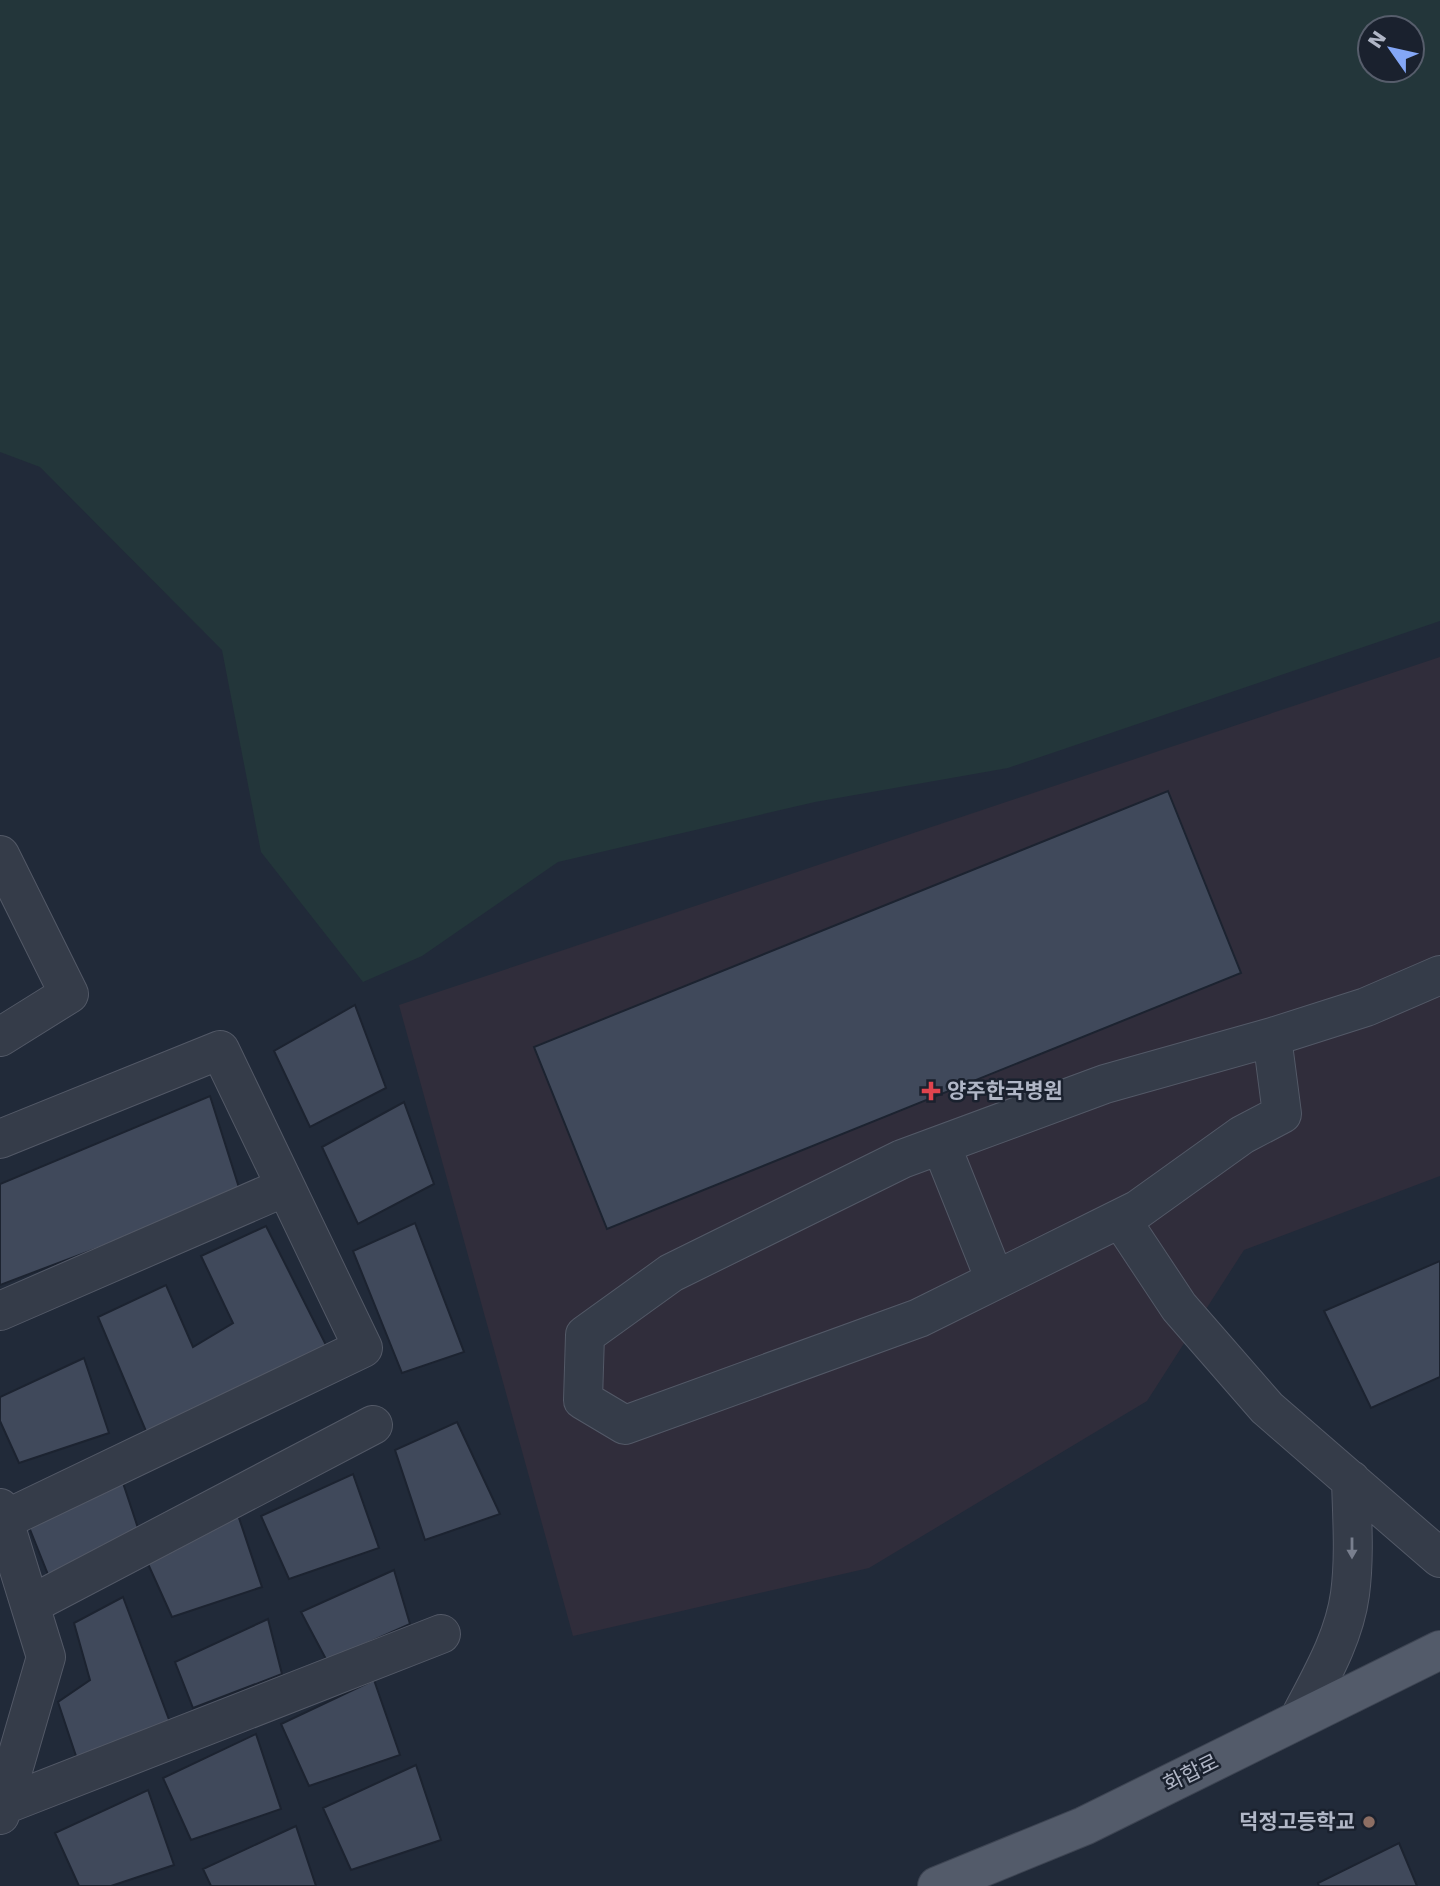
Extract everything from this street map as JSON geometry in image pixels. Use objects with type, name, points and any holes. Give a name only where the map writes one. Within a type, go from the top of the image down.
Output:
[{"type":"main road","name":"화합로","points":[[937,1886],[1084,1826],[1440,1650]]},
{"type":"street","points":[[0,855],[69,994],[0,1037]]},
{"type":"street","points":[[1137,1210],[919,1318],[625,1425],[583,1400],[585,1335],[671,1273],[902,1159],[1105,1084],[1272,1037],[1366,1007],[1440,975]]},
{"type":"street","points":[[1272,1037],[1282,1114],[1242,1135],[1122,1221],[1179,1307],[1267,1408],[1440,1558]]},
{"type":"street","points":[[0,1139],[220,1050],[363,1348],[2,1514],[46,1657],[2,1810]]},
{"type":"street","points":[[941,1145],[995,1280]]},
{"type":"street","points":[[0,1311],[285,1187]]},
{"type":"street","points":[[30,1605],[373,1424]]},
{"type":"street","points":[[1299,1719],[1332,1656],[1350,1596],[1353,1550],[1351,1480]]},
{"type":"street","points":[[2,1810],[441,1634]]},
{"type":"shaded area","name":"양주한국병원","points":[[1440,657],[1440,1176],[1244,1250],[1147,1401],[869,1568],[573,1636],[399,1005]]},
{"type":"green space","points":[[0,0],[1440,0],[1440,621],[1008,768],[815,802],[558,862],[422,956],[363,982],[261,852],[222,650],[40,467],[0,452]]},
{"type":"building","points":[[1168,791],[1241,973],[607,1229],[534,1047]]},
{"type":"building","points":[[355,1005],[386,1088],[310,1127],[274,1051]]},
{"type":"building","points":[[210,1096],[241,1194],[0,1285],[0,1184]]},
{"type":"building","points":[[404,1102],[434,1184],[358,1224],[322,1147]]},
{"type":"building","points":[[415,1223],[464,1352],[402,1373],[353,1251]]},
{"type":"building","points":[[266,1226],[329,1351],[148,1436],[98,1317],[166,1285],[193,1347],[233,1323],[201,1256]]},
{"type":"building","points":[[1440,1261],[1440,1377],[1371,1408],[1324,1311]]},
{"type":"building","points":[[84,1358],[109,1433],[19,1463],[0,1421],[0,1397]]},
{"type":"building","points":[[457,1422],[500,1514],[425,1540],[395,1450]]},
{"type":"building","points":[[353,1474],[379,1548],[289,1579],[261,1516]]},
{"type":"building","points":[[122,1480],[140,1534],[51,1582],[29,1527]]},
{"type":"building","points":[[237,1512],[262,1587],[172,1617],[144,1555]]},
{"type":"building","points":[[394,1570],[410,1624],[327,1661],[301,1612]]},
{"type":"building","points":[[123,1597],[171,1725],[78,1762],[58,1702],[90,1680],[74,1623]]},
{"type":"building","points":[[268,1619],[282,1674],[193,1708],[175,1662]]},
{"type":"building","points":[[374,1680],[400,1755],[309,1786],[281,1724]]},
{"type":"building","points":[[256,1734],[281,1809],[191,1840],[163,1778]]},
{"type":"building","points":[[416,1765],[441,1840],[351,1870],[323,1808]]},
{"type":"building","points":[[148,1790],[174,1865],[111,1886],[79,1886],[55,1833]]},
{"type":"building","points":[[296,1826],[316,1886],[211,1886],[203,1869]]},
{"type":"building","points":[[1399,1843],[1417,1886],[1319,1886],[1318,1883]]},
{"type":"place","name":"양주한국병원","points":[[931,1091]]},
{"type":"place","name":"덕정고등학교","points":[[1369,1822]]}]
